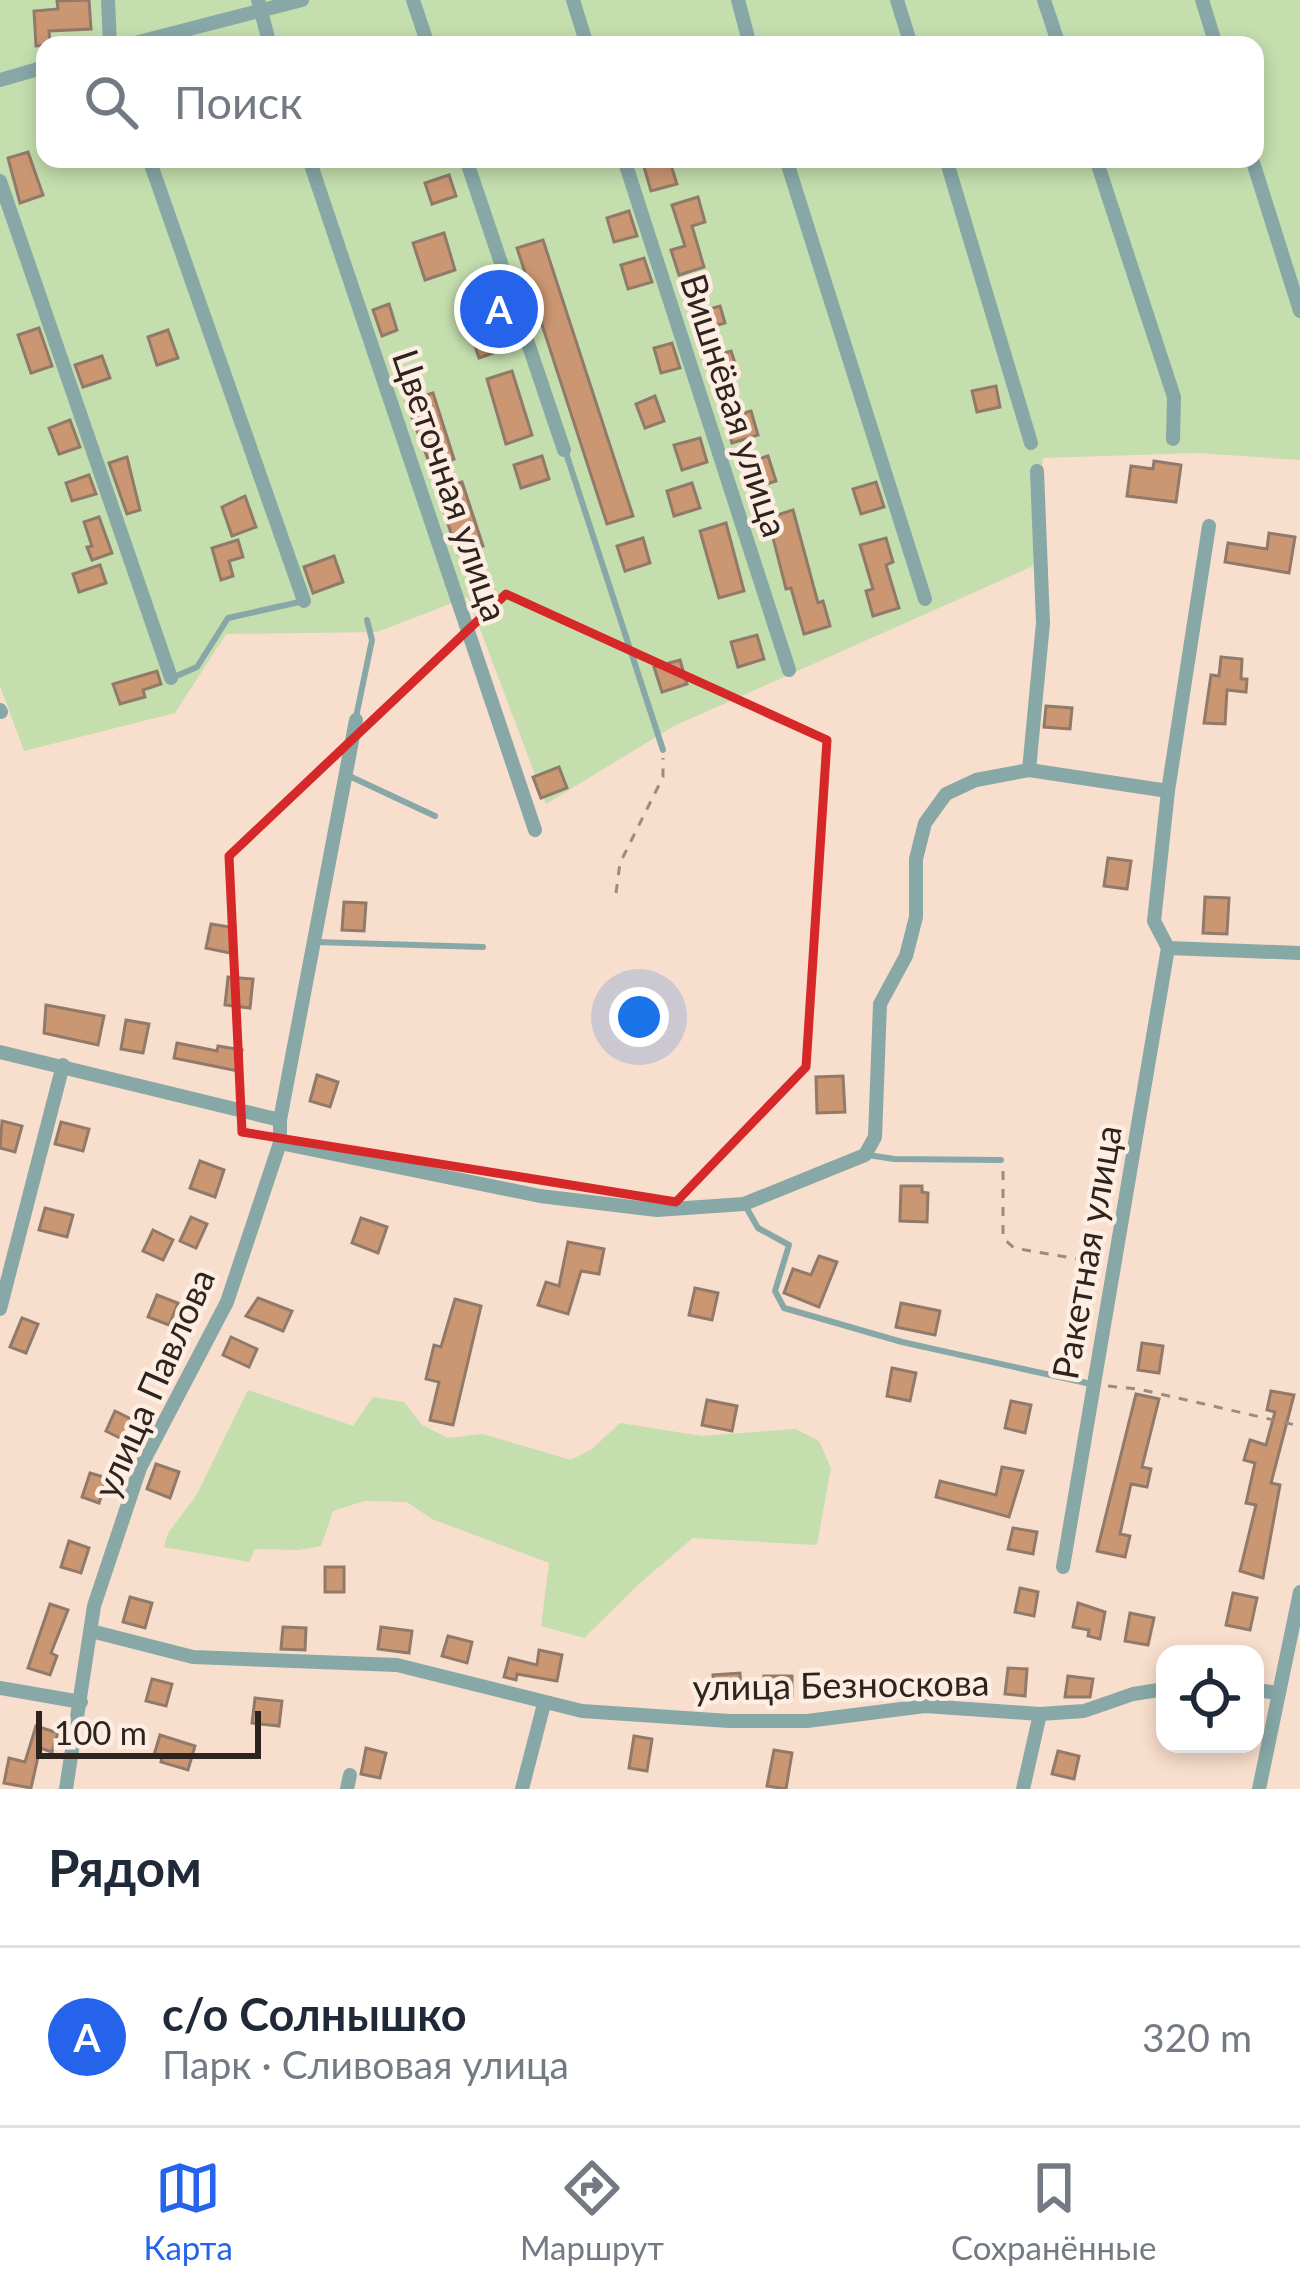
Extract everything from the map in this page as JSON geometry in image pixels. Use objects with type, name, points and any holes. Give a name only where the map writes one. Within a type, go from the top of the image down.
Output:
[{"type":"street","points":[[108,0],[110,36]]},
{"type":"street","points":[[156,36],[258,5],[302,0]]},
{"type":"street","points":[[412,0],[425,36]]},
{"type":"street","points":[[573,0],[584,36]]},
{"type":"street","points":[[738,0],[748,36]]},
{"type":"street","points":[[897,0],[908,36]]},
{"type":"street","points":[[1044,0],[1056,36]]},
{"type":"street","points":[[1202,0],[1213,36]]},
{"type":"street","points":[[258,5],[267,36]]},
{"type":"street","points":[[0,80],[36,70]]},
{"type":"street","points":[[151,168],[304,601]]},
{"type":"street","name":"Цветочная улица","points":[[312,168],[536,830]]},
{"type":"street","points":[[469,168],[565,450]]},
{"type":"street","name":"Вишнёвая улица","points":[[627,168],[789,670]]},
{"type":"street","points":[[789,168],[925,599]]},
{"type":"street","points":[[949,168],[1031,443]]},
{"type":"street","points":[[1099,168],[1174,397],[1173,440]]},
{"type":"street","points":[[1255,168],[1300,311]]},
{"type":"street","points":[[0,181],[171,678]]},
{"type":"street","points":[[1029,770],[1043,623],[1036,471]]},
{"type":"street","name":"Ракетная улица","points":[[1064,1567],[1168,948],[1154,921],[1168,791],[1209,526]]},
{"type":"street","name":"улица Павлова","points":[[66,1789],[94,1606],[140,1468],[226,1302],[280,1143],[280,1120],[356,720]]},
{"type":"street","points":[[280,1143],[540,1196],[657,1210],[744,1204],[865,1155],[874,1137],[880,1004],[906,956],[916,916],[916,859],[925,823],[946,794],[976,780],[1029,770],[1168,791]]},
{"type":"street","points":[[1168,948],[1300,953]]},
{"type":"street","points":[[0,1052],[280,1120]]},
{"type":"street","points":[[0,1309],[63,1065]]},
{"type":"street","points":[[1259,1789],[1300,1592]]},
{"type":"street","name":"улица Безноскова","points":[[92,1631],[193,1657],[397,1665],[583,1711],[729,1721],[807,1721],[925,1706],[1040,1714],[1084,1711],[1156,1690]]},
{"type":"street","points":[[0,1688],[80,1702]]},
{"type":"street","points":[[1264,1691],[1279,1693]]},
{"type":"street","points":[[522,1789],[544,1704]]},
{"type":"street","points":[[1023,1789],[1040,1714]]},
{"type":"lane","points":[[565,450],[663,750]]},
{"type":"lane","points":[[171,678],[197,667],[228,618],[304,601]]},
{"type":"lane","points":[[356,720],[372,640],[367,620]]},
{"type":"lane","points":[[344,773],[435,815]]},
{"type":"lane","points":[[313,942],[483,947]]},
{"type":"lane","points":[[865,1155],[1001,1160]]},
{"type":"lane","points":[[744,1204],[758,1228],[789,1245],[775,1291],[784,1308],[902,1342],[1094,1384]]},
{"type":"path","points":[[616,893],[620,863],[663,776],[663,750]]},
{"type":"path","points":[[1001,1160],[1006,1182],[1003,1238],[1014,1248],[1114,1266]]},
{"type":"path","points":[[1094,1384],[1138,1389],[1300,1426]]},
{"type":"highlighted area","points":[[506,594],[827,740],[806,1067],[676,1202],[242,1132],[229,856]]},
{"type":"green space","points":[[0,0],[1300,0],[1300,460],[1197,453],[1043,458],[1033,566],[674,726],[546,804],[468,597],[377,632],[226,634],[175,713],[24,751],[0,686]]},
{"type":"green space","points":[[248,1390],[353,1426],[373,1397],[404,1402],[421,1424],[447,1438],[483,1434],[571,1460],[592,1449],[620,1423],[702,1436],[795,1429],[819,1441],[831,1468],[817,1545],[693,1538],[584,1638],[541,1626],[549,1563],[432,1519],[407,1502],[364,1501],[333,1511],[321,1546],[255,1549],[249,1562],[164,1547],[168,1533],[196,1496]]},
{"type":"building","points":[[89,0],[91,29],[49,31],[49,36],[36,36],[36,46],[34,11],[58,9],[57,1]]},
{"type":"building","points":[[28,152],[43,195],[20,203],[8,158]]},
{"type":"building","points":[[644,168],[672,168],[677,184],[651,191]]},
{"type":"building","points":[[449,175],[456,196],[432,204],[425,183]]},
{"type":"building","points":[[698,197],[705,222],[692,226],[704,267],[679,275],[671,250],[685,246],[672,205]]},
{"type":"building","points":[[629,211],[637,236],[614,242],[607,218]]},
{"type":"building","points":[[444,233],[455,270],[425,280],[413,243]]},
{"type":"building","points":[[543,240],[633,516],[607,524],[517,248]]},
{"type":"building","points":[[644,258],[652,282],[628,289],[621,265]]},
{"type":"building","points":[[389,304],[397,330],[382,336],[373,310]]},
{"type":"building","points":[[720,306],[725,323],[697,331],[692,314]]},
{"type":"building","points":[[39,328],[52,366],[31,373],[18,335]]},
{"type":"building","points":[[497,328],[504,349],[479,358],[472,337]]},
{"type":"building","points":[[168,330],[178,358],[157,365],[148,337]]},
{"type":"building","points":[[672,343],[680,368],[661,373],[654,348]]},
{"type":"building","points":[[731,351],[739,375],[713,383],[706,358]]},
{"type":"building","points":[[102,356],[110,378],[83,387],[75,365]]},
{"type":"building","points":[[512,371],[532,435],[506,444],[487,379]]},
{"type":"building","points":[[996,386],[1000,407],[977,412],[972,391]]},
{"type":"building","points":[[433,393],[454,459],[431,467],[406,402]]},
{"type":"building","points":[[655,396],[664,421],[645,428],[636,404]]},
{"type":"building","points":[[751,411],[758,435],[732,443],[725,418]]},
{"type":"building","points":[[70,420],[80,447],[59,454],[49,428]]},
{"type":"building","points":[[700,438],[707,462],[682,470],[674,445]]},
{"type":"building","points":[[542,456],[549,479],[521,488],[514,465]]},
{"type":"building","points":[[768,456],[776,481],[750,489],[743,464]]},
{"type":"building","points":[[127,457],[140,510],[127,514],[109,463]]},
{"type":"building","points":[[1154,461],[1181,465],[1176,502],[1127,496],[1131,466],[1153,469]]},
{"type":"building","points":[[89,475],[96,494],[72,501],[66,483]]},
{"type":"building","points":[[462,482],[483,546],[458,554],[437,491]]},
{"type":"building","points":[[876,482],[884,507],[861,514],[853,489]]},
{"type":"building","points":[[692,483],[700,508],[674,516],[667,491]]},
{"type":"building","points":[[245,496],[256,527],[232,536],[222,507]]},
{"type":"building","points":[[793,510],[818,603],[823,601],[830,626],[804,634],[791,588],[786,589],[768,518]]},
{"type":"building","points":[[99,517],[112,553],[92,560],[84,522]]},
{"type":"building","points":[[726,523],[744,591],[719,598],[700,531]]},
{"type":"building","points":[[1269,533],[1295,537],[1289,573],[1225,562],[1228,543],[1267,549]]},
{"type":"building","points":[[643,538],[650,563],[625,571],[617,546]]},
{"type":"building","points":[[886,538],[893,562],[886,565],[899,608],[873,616],[866,591],[873,589],[860,545]]},
{"type":"building","points":[[238,540],[243,557],[229,561],[233,576],[221,580],[212,548]]},
{"type":"building","points":[[334,556],[343,582],[313,593],[304,567]]},
{"type":"building","points":[[100,565],[106,583],[79,592],[73,574]]},
{"type":"building","points":[[757,635],[764,659],[738,667],[731,642]]},
{"type":"building","points":[[1221,657],[1242,659],[1246,692],[1227,690],[1225,724],[1204,723],[1211,675],[1219,676]]},
{"type":"building","points":[[680,660],[687,684],[662,692],[654,667]]},
{"type":"building","points":[[157,671],[161,684],[143,690],[145,697],[120,704],[113,684]]},
{"type":"building","points":[[1046,706],[1072,708],[1070,729],[1044,727]]},
{"type":"building","points":[[559,767],[567,788],[541,798],[533,777]]},
{"type":"building","points":[[1108,858],[1131,861],[1127,889],[1104,886]]},
{"type":"building","points":[[1205,897],[1229,898],[1227,934],[1203,933]]},
{"type":"building","points":[[344,902],[366,903],[364,931],[342,930]]},
{"type":"building","points":[[211,924],[235,928],[230,953],[206,948]]},
{"type":"building","points":[[228,977],[253,979],[250,1008],[225,1005]]},
{"type":"building","points":[[46,1005],[104,1016],[98,1045],[44,1033]]},
{"type":"building","points":[[126,1020],[149,1024],[143,1053],[121,1049]]},
{"type":"building","points":[[177,1043],[217,1051],[218,1046],[242,1050],[238,1071],[174,1058]]},
{"type":"building","points":[[317,1075],[338,1082],[330,1107],[310,1101]]},
{"type":"building","points":[[843,1076],[845,1112],[817,1113],[816,1077]]},
{"type":"building","points":[[2,1121],[22,1126],[15,1152],[0,1148]]},
{"type":"building","points":[[61,1122],[89,1129],[83,1151],[55,1144]]},
{"type":"building","points":[[200,1161],[224,1170],[215,1197],[190,1188]]},
{"type":"building","points":[[901,1186],[922,1186],[922,1192],[928,1193],[927,1222],[900,1221]]},
{"type":"building","points":[[45,1208],[73,1215],[67,1237],[39,1230]]},
{"type":"building","points":[[191,1217],[207,1224],[196,1248],[180,1241]]},
{"type":"building","points":[[361,1218],[387,1227],[378,1253],[352,1243]]},
{"type":"building","points":[[153,1230],[173,1240],[163,1260],[143,1251]]},
{"type":"building","points":[[568,1242],[604,1249],[599,1274],[581,1271],[568,1314],[538,1305],[546,1282],[559,1286]]},
{"type":"building","points":[[819,1256],[837,1262],[819,1307],[784,1293],[793,1269],[811,1275]]},
{"type":"building","points":[[695,1288],[718,1293],[712,1320],[689,1315]]},
{"type":"building","points":[[157,1295],[178,1303],[169,1325],[148,1317]]},
{"type":"building","points":[[258,1298],[292,1311],[283,1331],[246,1316]]},
{"type":"building","points":[[455,1299],[481,1306],[453,1425],[430,1420],[439,1382],[426,1379],[434,1345],[441,1347]]},
{"type":"building","points":[[901,1303],[940,1311],[935,1335],[896,1327]]},
{"type":"building","points":[[22,1318],[38,1324],[26,1353],[10,1347]]},
{"type":"building","points":[[231,1337],[257,1349],[249,1367],[223,1355]]},
{"type":"building","points":[[1142,1343],[1163,1346],[1159,1373],[1138,1370]]},
{"type":"building","points":[[892,1368],[916,1373],[910,1401],[887,1396]]},
{"type":"building","points":[[1271,1391],[1294,1395],[1271,1483],[1280,1485],[1263,1578],[1240,1571],[1256,1505],[1246,1503],[1255,1463],[1244,1460],[1250,1440],[1266,1445],[1275,1412],[1267,1410]]},
{"type":"building","points":[[1136,1394],[1159,1399],[1142,1467],[1151,1469],[1147,1487],[1131,1484],[1120,1534],[1130,1536],[1125,1557],[1097,1551]]},
{"type":"building","points":[[707,1400],[737,1406],[732,1431],[702,1425]]},
{"type":"building","points":[[1011,1401],[1031,1405],[1025,1433],[1005,1428]]},
{"type":"building","points":[[115,1411],[133,1420],[124,1440],[106,1431]]},
{"type":"building","points":[[156,1464],[179,1472],[170,1498],[147,1489]]},
{"type":"building","points":[[1002,1467],[1023,1471],[1009,1517],[936,1497],[940,1481],[996,1495]]},
{"type":"building","points":[[90,1473],[107,1478],[99,1503],[82,1497]]},
{"type":"building","points":[[1013,1528],[1037,1532],[1033,1554],[1008,1549]]},
{"type":"building","points":[[69,1541],[89,1548],[81,1573],[61,1567]]},
{"type":"building","points":[[325,1567],[344,1567],[344,1592],[325,1592]]},
{"type":"building","points":[[1020,1588],[1038,1592],[1034,1616],[1015,1612]]},
{"type":"building","points":[[1233,1593],[1257,1598],[1250,1630],[1226,1625]]},
{"type":"building","points":[[130,1597],[152,1603],[145,1628],[123,1622]]},
{"type":"building","points":[[1078,1603],[1105,1612],[1100,1639],[1088,1636],[1089,1630],[1073,1627]]},
{"type":"building","points":[[50,1604],[68,1610],[51,1653],[57,1656],[50,1675],[28,1668]]},
{"type":"building","points":[[1130,1613],[1154,1618],[1148,1645],[1125,1641]]},
{"type":"building","points":[[283,1627],[306,1628],[305,1650],[281,1649]]},
{"type":"building","points":[[381,1627],[412,1631],[409,1653],[378,1649]]},
{"type":"building","points":[[448,1636],[472,1642],[467,1663],[442,1656]]},
{"type":"building","points":[[539,1650],[562,1655],[557,1681],[517,1674],[516,1680],[504,1677],[509,1658],[537,1665]]},
{"type":"building","points":[[1008,1668],[1027,1669],[1025,1696],[1005,1694]]},
{"type":"building","points":[[740,1673],[741,1697],[714,1699],[713,1675]]},
{"type":"building","points":[[764,1676],[792,1676],[792,1697],[765,1697]]},
{"type":"building","points":[[1068,1676],[1093,1679],[1090,1697],[1065,1697]]},
{"type":"building","points":[[152,1679],[172,1684],[166,1706],[146,1701]]},
{"type":"building","points":[[255,1698],[282,1701],[279,1726],[252,1723]]},
{"type":"building","points":[[36,1726],[58,1733],[52,1752],[40,1748],[31,1788],[4,1783],[9,1758],[25,1762]]},
{"type":"building","points":[[160,1735],[195,1746],[188,1770],[154,1755]]},
{"type":"building","points":[[634,1736],[652,1739],[647,1771],[629,1768]]},
{"type":"building","points":[[366,1748],[386,1753],[380,1778],[361,1774]]},
{"type":"building","points":[[774,1750],[792,1753],[786,1789],[767,1786]]},
{"type":"building","points":[[1058,1751],[1079,1756],[1074,1779],[1052,1774]]},
{"type":"place","name":"с/о Солнышко","points":[[499,309]]}]
